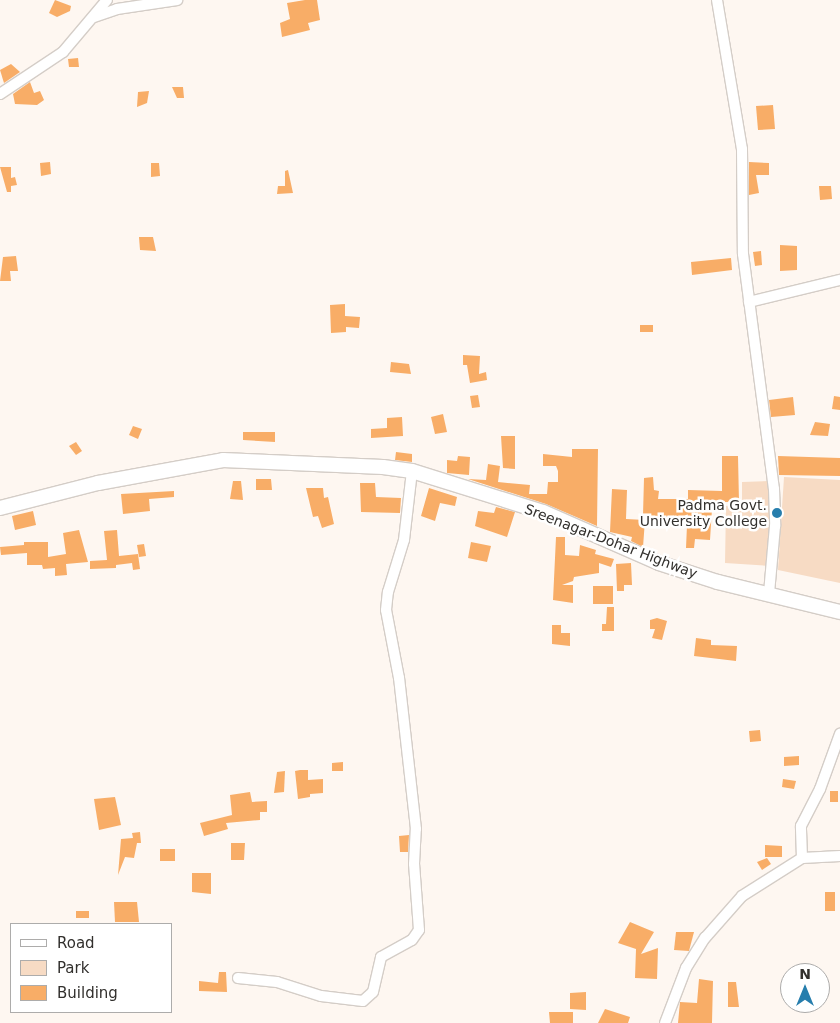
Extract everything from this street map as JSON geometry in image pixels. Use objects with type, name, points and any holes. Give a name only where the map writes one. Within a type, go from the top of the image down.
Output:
[{"type":"main road","name":"Sreenagar-Dohar Highway","points":[[0,508],[98,483],[224,460],[345,464],[412,471],[542,512],[659,563],[718,582],[840,612]]},
{"type":"street","points":[[0,94],[63,52],[107,0]]},
{"type":"street","points":[[94,17],[117,9],[177,0]]},
{"type":"street","points":[[717,0],[742,149],[743,254],[774,489],[775,526],[769,593]]},
{"type":"street","points":[[749,302],[840,280]]},
{"type":"street","points":[[238,978],[277,982],[321,996],[363,1001],[373,992],[381,957],[412,940],[420,930],[414,864],[416,829],[399,678],[386,610],[388,592],[404,540],[412,471]]},
{"type":"street","points":[[802,858],[801,826],[820,789],[840,734]]},
{"type":"street","points":[[665,1023],[686,968],[705,938],[742,896],[802,858],[840,856]]},
{"type":"green space","points":[[784,477],[840,480],[840,583],[778,570]]},
{"type":"green space","points":[[770,481],[771,566],[725,563],[726,506],[742,503],[742,482]]},
{"type":"building","points":[[55,0],[71,6],[70,11],[57,17],[49,13]]},
{"type":"building","points":[[317,0],[320,20],[308,23],[310,30],[282,37],[280,23],[290,19],[287,3]]},
{"type":"building","points":[[78,58],[79,67],[69,67],[68,59]]},
{"type":"building","points":[[11,64],[20,72],[4,83],[0,70]]},
{"type":"building","points":[[30,82],[34,93],[40,91],[44,100],[37,105],[15,104],[13,94]]},
{"type":"building","points":[[172,87],[183,87],[184,98],[177,98]]},
{"type":"building","points":[[149,91],[147,103],[137,107],[138,92]]},
{"type":"building","points":[[773,105],[775,129],[758,130],[756,106]]},
{"type":"building","points":[[50,162],[51,174],[41,176],[40,163]]},
{"type":"building","points":[[749,162],[769,163],[769,175],[756,175],[759,193],[749,195]]},
{"type":"building","points":[[151,163],[159,163],[160,176],[151,177]]},
{"type":"building","points":[[0,167],[11,167],[11,178],[15,177],[17,185],[11,186],[11,192],[7,192]]},
{"type":"building","points":[[288,170],[293,193],[277,194],[278,186],[285,186],[285,171]]},
{"type":"building","points":[[819,186],[831,186],[832,199],[820,200]]},
{"type":"building","points":[[139,237],[153,237],[156,251],[140,250]]},
{"type":"building","points":[[780,245],[797,246],[797,270],[780,271]]},
{"type":"building","points":[[761,251],[762,265],[755,266],[753,252]]},
{"type":"building","points":[[16,256],[18,271],[10,271],[11,281],[0,281],[3,257]]},
{"type":"building","points":[[731,258],[732,270],[692,275],[691,262]]},
{"type":"building","points":[[345,304],[345,316],[360,317],[359,328],[346,327],[346,332],[331,333],[330,305]]},
{"type":"building","points":[[640,325],[653,325],[653,332],[640,332]]},
{"type":"building","points":[[463,355],[480,356],[479,374],[486,372],[487,380],[470,383],[467,365],[463,365]]},
{"type":"building","points":[[391,362],[409,364],[411,374],[390,372]]},
{"type":"building","points":[[478,395],[480,407],[472,408],[470,396]]},
{"type":"building","points":[[834,396],[840,397],[840,410],[832,409]]},
{"type":"building","points":[[793,397],[795,415],[771,417],[769,400]]},
{"type":"building","points":[[443,414],[447,432],[435,434],[431,417]]},
{"type":"building","points":[[402,417],[403,436],[371,438],[371,429],[387,428],[387,418]]},
{"type":"building","points":[[815,422],[830,424],[828,436],[810,435]]},
{"type":"building","points":[[133,426],[142,429],[138,439],[129,435]]},
{"type":"building","points":[[243,432],[275,432],[275,442],[243,440]]},
{"type":"building","points":[[501,436],[515,436],[515,469],[503,468]]},
{"type":"building","points":[[76,442],[82,451],[76,455],[69,446]]},
{"type":"building","points":[[572,449],[598,449],[597,526],[546,504],[468,479],[486,480],[488,464],[500,466],[498,482],[530,485],[529,494],[547,494],[548,482],[558,482],[558,471],[556,466],[543,466],[543,454],[572,457]]},
{"type":"building","points":[[396,452],[412,454],[412,462],[395,460]]},
{"type":"building","points":[[458,456],[470,457],[469,475],[447,473],[447,460],[457,461]]},
{"type":"building","points":[[722,456],[738,456],[739,502],[718,502],[717,509],[712,509],[710,540],[695,539],[694,548],[686,548],[687,525],[658,521],[659,517],[643,515],[644,478],[653,477],[654,490],[659,491],[658,499],[688,499],[688,490],[722,491]]},
{"type":"building","points":[[778,456],[840,458],[840,476],[779,475]]},
{"type":"building","points":[[256,479],[271,479],[272,490],[256,490]]},
{"type":"building","points":[[233,481],[241,481],[243,500],[230,499]]},
{"type":"building","points":[[360,483],[375,483],[376,497],[401,498],[400,513],[361,512]]},
{"type":"building","points":[[306,488],[323,488],[324,498],[328,497],[334,524],[322,528],[318,516],[313,517]]},
{"type":"building","points":[[429,488],[457,497],[455,506],[440,503],[435,521],[421,516]]},
{"type":"building","points":[[612,489],[627,490],[626,519],[645,520],[643,547],[631,541],[632,537],[610,532]]},
{"type":"building","points":[[174,491],[174,497],[149,499],[150,511],[123,514],[121,494]]},
{"type":"building","points":[[496,507],[515,512],[507,537],[475,526],[478,511],[494,513]]},
{"type":"building","points":[[33,511],[36,525],[15,530],[12,516]]},
{"type":"building","points":[[79,530],[88,562],[66,564],[67,575],[55,576],[55,568],[43,569],[42,565],[27,565],[27,553],[1,555],[0,547],[24,545],[24,542],[48,542],[48,557],[66,554],[63,533]]},
{"type":"building","points":[[117,530],[119,556],[138,554],[140,569],[133,570],[132,563],[116,565],[116,568],[90,569],[90,561],[107,560],[104,531]]},
{"type":"building","points":[[556,537],[565,537],[565,555],[579,556],[580,545],[596,550],[595,554],[614,559],[611,567],[599,563],[599,573],[574,577],[573,581],[562,585],[573,585],[573,603],[553,600]]},
{"type":"building","points":[[471,542],[491,546],[487,562],[468,558]]},
{"type":"building","points":[[144,544],[146,556],[139,557],[137,545]]},
{"type":"building","points":[[631,563],[632,585],[624,585],[624,591],[617,591],[616,564]]},
{"type":"building","points":[[593,586],[613,586],[613,604],[593,604]]},
{"type":"building","points":[[607,607],[614,607],[614,631],[602,631],[602,624],[606,624]]},
{"type":"building","points":[[657,618],[667,621],[662,640],[652,638],[655,629],[650,629],[650,620]]},
{"type":"building","points":[[552,625],[561,625],[561,633],[570,633],[570,646],[552,644]]},
{"type":"building","points":[[696,638],[711,640],[711,645],[737,646],[736,661],[694,656]]},
{"type":"building","points":[[760,730],[761,741],[750,742],[749,731]]},
{"type":"building","points":[[799,756],[799,765],[784,766],[784,757]]},
{"type":"building","points":[[343,762],[343,771],[332,771],[332,763]]},
{"type":"building","points":[[308,770],[308,780],[323,779],[323,793],[310,794],[310,797],[298,799],[295,771]]},
{"type":"building","points":[[285,771],[284,792],[274,793],[277,772]]},
{"type":"building","points":[[783,779],[796,781],[794,789],[782,787]]},
{"type":"building","points":[[830,791],[838,791],[838,802],[830,802]]},
{"type":"building","points":[[250,792],[252,802],[267,801],[267,812],[260,812],[260,820],[226,823],[228,829],[204,836],[200,823],[232,815],[230,795]]},
{"type":"building","points":[[115,797],[121,825],[99,830],[94,799]]},
{"type":"building","points":[[140,832],[141,843],[137,843],[134,858],[125,857],[118,875],[121,839],[133,838],[132,833]]},
{"type":"building","points":[[409,835],[408,852],[400,852],[399,836]]},
{"type":"building","points":[[231,843],[245,843],[244,860],[231,860]]},
{"type":"building","points":[[765,845],[782,846],[782,857],[765,857]]},
{"type":"building","points":[[160,849],[175,849],[175,861],[160,861]]},
{"type":"building","points":[[767,858],[771,864],[762,870],[757,862]]},
{"type":"building","points":[[192,873],[211,873],[211,894],[192,892]]},
{"type":"building","points":[[825,892],[835,892],[835,911],[825,911]]},
{"type":"building","points":[[114,902],[137,902],[139,922],[115,922]]},
{"type":"building","points":[[76,911],[89,911],[89,918],[76,918]]},
{"type":"building","points":[[630,922],[654,932],[641,954],[658,948],[657,979],[635,978],[636,949],[618,943]]},
{"type":"building","points":[[676,932],[694,932],[689,951],[674,950]]},
{"type":"building","points":[[219,972],[226,972],[227,992],[199,991],[199,981],[218,983]]},
{"type":"building","points":[[699,979],[713,981],[712,1023],[678,1023],[680,1002],[697,1003]]},
{"type":"building","points":[[728,982],[736,982],[739,1007],[728,1007]]},
{"type":"building","points":[[586,992],[586,1010],[570,1009],[570,993]]},
{"type":"building","points":[[605,1009],[630,1017],[628,1023],[598,1023]]},
{"type":"building","points":[[549,1012],[573,1012],[573,1023],[550,1023]]},
{"type":"place","name":"Padma Govt. University College","points":[[777,513]]}]
